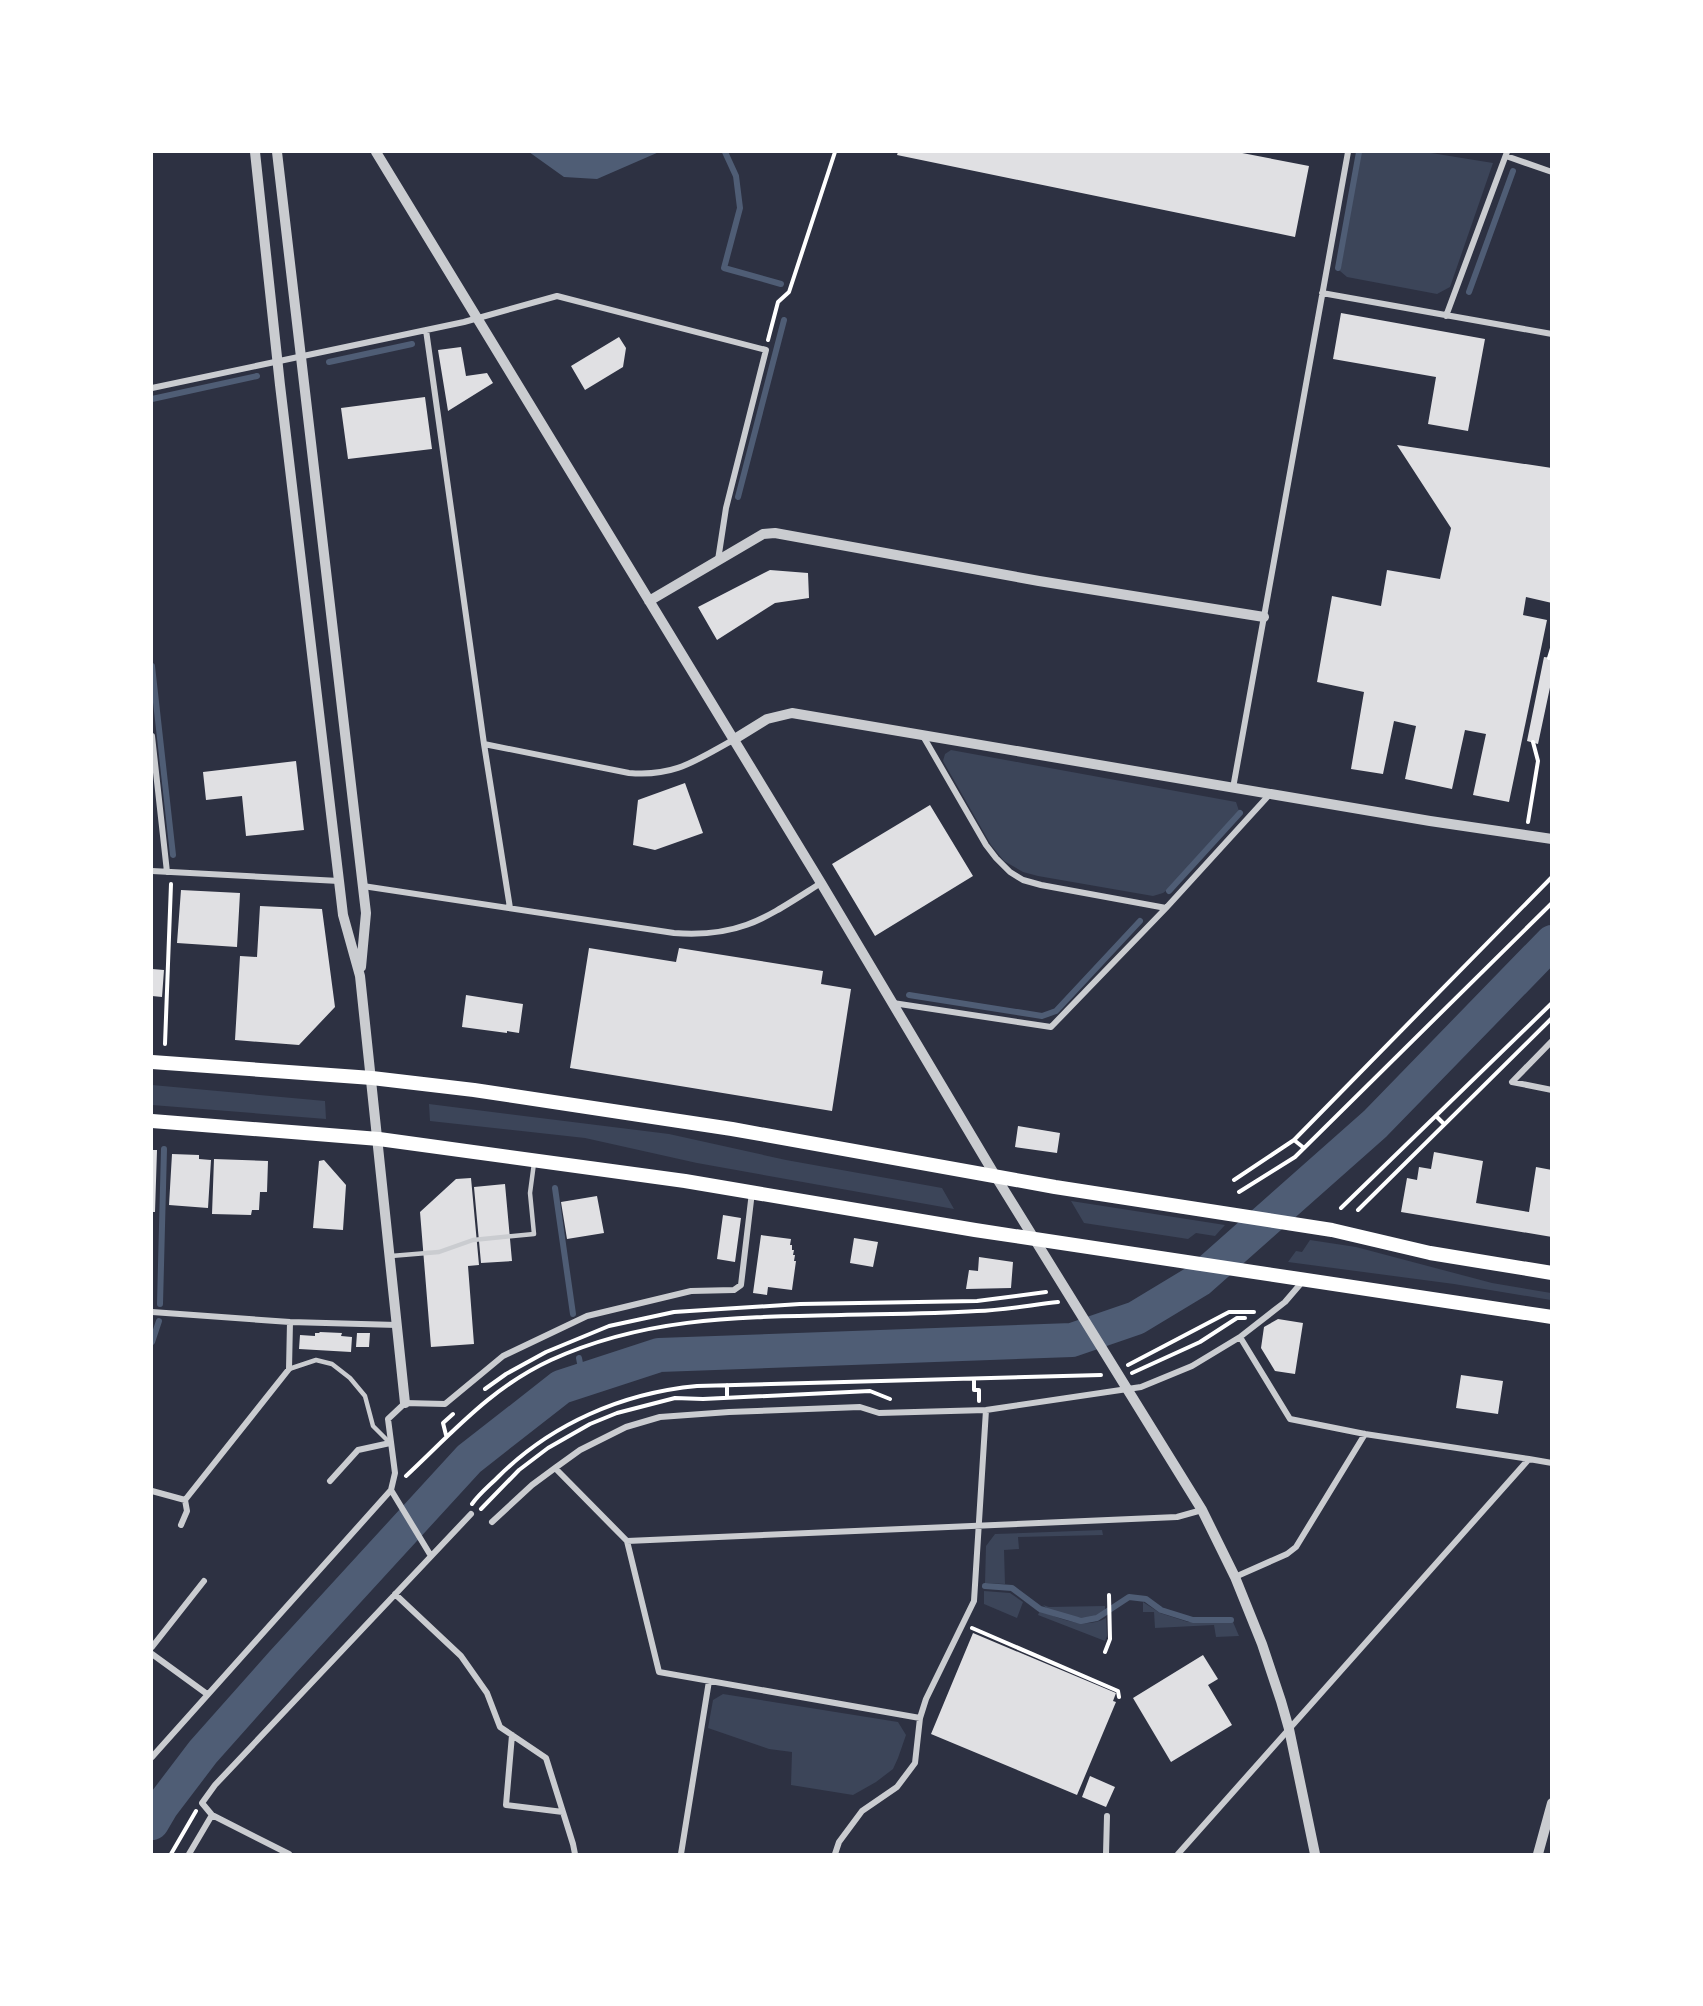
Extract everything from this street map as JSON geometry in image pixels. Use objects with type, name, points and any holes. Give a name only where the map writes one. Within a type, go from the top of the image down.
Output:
[{"type":"highway","points":[[152,1062],[372,1078],[474,1090],[732,1129],[996,1177],[1332,1230],[1430,1253],[1551,1273]]},
{"type":"highway","points":[[152,1121],[379,1139],[534,1160],[752,1191],[1036,1239],[1551,1317]]},
{"type":"street","points":[[255,152],[277,361],[339,881],[344,915],[360,976],[379,1139],[405,1403]]},
{"type":"street","points":[[278,152],[366,913],[360,976]]},
{"type":"street","points":[[376,152],[821,883],[996,1177],[1202,1510],[1235,1577],[1262,1644],[1289,1729],[1315,1854]]},
{"type":"street","points":[[1233,788],[1348,152]]},
{"type":"street","points":[[1446,316],[1507,154],[1551,172]]},
{"type":"street","points":[[1322,293],[1551,334]]},
{"type":"street","points":[[152,388],[478,319],[557,296],[766,350],[726,508],[718,561]]},
{"type":"street","points":[[426,330],[484,744],[510,908]]},
{"type":"street","points":[[649,601],[763,534],[775,533],[1039,581],[1264,617]]},
{"type":"street","points":[[484,744],[629,773],[650,775],[689,765],[767,719],[792,713],[1430,821],[1551,839]]},
{"type":"street","points":[[922,735],[986,845],[1010,872],[1023,880],[1041,885],[1166,908]]},
{"type":"street","points":[[152,736],[167,872]]},
{"type":"street","points":[[893,1003],[1051,1027],[1166,908],[1270,794]]},
{"type":"street","points":[[152,871],[339,881]]},
{"type":"street","points":[[363,886],[696,935],[748,926],[770,916],[821,883]]},
{"type":"street","points":[[1551,1041],[1512,1082],[1551,1090]]},
{"type":"street","points":[[152,1757],[391,1490],[395,1473],[388,1419],[405,1403],[445,1404],[503,1356],[587,1316],[691,1291],[734,1290],[741,1285],[752,1191]]},
{"type":"street","points":[[492,1522],[532,1485],[580,1450],[626,1427],[660,1417],[860,1407],[879,1413],[986,1410],[1141,1387],[1192,1366],[1240,1337],[1285,1302],[1304,1279]]},
{"type":"street","points":[[152,1312],[290,1322],[398,1325]]},
{"type":"street","points":[[181,1525],[187,1511],[185,1500],[290,1369],[290,1322]]},
{"type":"street","points":[[1240,1337],[1290,1419],[1365,1434],[1551,1463]]},
{"type":"street","points":[[835,1854],[840,1842],[862,1811],[897,1787],[915,1763],[920,1718],[926,1699],[974,1601],[986,1410]]},
{"type":"street","points":[[1235,1577],[1287,1554],[1296,1546],[1365,1434]]},
{"type":"street","points":[[330,1481],[358,1450],[390,1443]]},
{"type":"street","points":[[1178,1854],[1529,1459]]},
{"type":"street","points":[[555,1468],[627,1541],[659,1672],[920,1718]]},
{"type":"street","points":[[391,1490],[431,1556]]},
{"type":"street","points":[[152,1491],[185,1500]]},
{"type":"street","points":[[627,1541],[1177,1517],[1202,1510]]},
{"type":"street","points":[[289,1854],[212,1815],[202,1803],[215,1785],[471,1514]]},
{"type":"street","points":[[152,1647],[204,1581]]},
{"type":"street","points":[[395,1594],[461,1656],[487,1693],[500,1727],[546,1758],[575,1854]]},
{"type":"street","points":[[152,1654],[207,1694]]},
{"type":"street","points":[[681,1854],[709,1681]]},
{"type":"street","points":[[512,1735],[506,1805],[564,1812]]},
{"type":"street","points":[[1538,1854],[1551,1803]]},
{"type":"street","points":[[189,1854],[212,1815]]},
{"type":"street","points":[[1106,1854],[1107,1816]]},
{"type":"lane","points":[[391,1256],[439,1252],[473,1240],[534,1234],[530,1193],[534,1160]]},
{"type":"lane","points":[[290,1369],[316,1360],[332,1364],[350,1378],[365,1396],[373,1426],[390,1443]]},
{"type":"path","points":[[766,350],[778,302],[789,292],[835,152]]},
{"type":"path","points":[[1550,658],[1551,648]]},
{"type":"path","points":[[1528,823],[1538,761],[1533,742]]},
{"type":"path","points":[[165,1044],[172,885],[167,872]]},
{"type":"path","points":[[1234,1180],[1294,1140],[1551,877]]},
{"type":"path","points":[[1239,1192],[1294,1157],[1304,1148],[1551,903]]},
{"type":"path","points":[[1341,1208],[1551,1004]]},
{"type":"path","points":[[1358,1210],[1551,1018]]},
{"type":"path","points":[[1519,1035],[1526,1043]]},
{"type":"path","points":[[1436,1116],[1444,1125]]},
{"type":"path","points":[[1294,1140],[1304,1148]]},
{"type":"path","points":[[481,1392],[506,1374],[546,1352],[609,1326],[674,1311],[800,1304],[977,1301],[1046,1292]]},
{"type":"path","points":[[1003,1298],[1004,1309]]},
{"type":"path","points":[[391,1490],[446,1435],[478,1407],[550,1360],[612,1336],[675,1323],[732,1317],[978,1311],[1059,1302]]},
{"type":"path","points":[[1128,1365],[1229,1312],[1246,1310],[1257,1312],[1249,1318],[1237,1318],[1200,1342],[1132,1373]]},
{"type":"path","points":[[974,1378],[974,1390],[979,1390]]},
{"type":"path","points":[[727,1386],[727,1398]]},
{"type":"path","points":[[446,1435],[443,1423],[460,1409]]},
{"type":"path","points":[[551,1435],[556,1444]]},
{"type":"path","points":[[1105,1652],[1110,1639],[1109,1595]]},
{"type":"path","points":[[963,1624],[1118,1691],[1119,1697]]},
{"type":"path","points":[[171,1854],[202,1803]]},
{"type":"shaded area","points":[[529,152],[659,152],[597,179],[564,177]]},
{"type":"shaded area","points":[[1361,152],[1425,152],[1493,163],[1450,287],[1437,294],[1347,277],[1340,271]]},
{"type":"shaded area","points":[[951,750],[1236,802],[1239,811],[1163,893],[1153,896],[1038,876],[1023,872],[1004,861],[991,845],[943,761],[945,754]]},
{"type":"shaded area","points":[[152,1085],[325,1101],[326,1119],[152,1105]]},
{"type":"shaded area","points":[[429,1104],[669,1134],[786,1160],[942,1188],[954,1209],[697,1163],[585,1138],[430,1121]]},
{"type":"shaded area","points":[[1071,1201],[1225,1225],[1215,1236],[1196,1233],[1188,1239],[1084,1223]]},
{"type":"shaded area","points":[[1310,1240],[1356,1247],[1492,1283],[1551,1293],[1551,1300],[1454,1284],[1288,1262],[1296,1251],[1302,1252]]},
{"type":"shaded area","points":[[1102,1530],[1103,1535],[1018,1537],[1019,1549],[1004,1550],[1005,1584],[985,1583],[986,1546],[995,1534]]},
{"type":"shaded area","points":[[984,1591],[1010,1593],[1023,1602],[1017,1618],[984,1604]]},
{"type":"shaded area","points":[[1143,1602],[1160,1613],[1188,1622],[1233,1622],[1239,1636],[1216,1637],[1214,1625],[1155,1628],[1154,1612],[1143,1612]]},
{"type":"shaded area","points":[[1043,1605],[1049,1607],[1105,1606],[1105,1610],[1094,1617],[1080,1618],[1059,1614]]},
{"type":"shaded area","points":[[1040,1610],[1064,1620],[1081,1623],[1106,1618],[1105,1641],[1038,1615]]},
{"type":"shaded area","points":[[723,1694],[898,1722],[906,1735],[893,1769],[853,1795],[791,1785],[792,1752],[769,1749],[708,1728],[713,1700]]},
{"type":"building","points":[[898,152],[1237,152],[1309,166],[1295,237],[897,155]]},
{"type":"building","points":[[1341,313],[1485,339],[1468,431],[1428,424],[1436,377],[1333,359]]},
{"type":"building","points":[[619,337],[626,348],[623,367],[585,390],[571,366]]},
{"type":"building","points":[[461,347],[466,376],[487,373],[493,383],[448,411],[438,350]]},
{"type":"building","points":[[425,397],[432,449],[348,459],[341,408]]},
{"type":"building","points":[[1397,445],[1552,468],[1552,603],[1526,597],[1523,615],[1547,620],[1509,802],[1473,795],[1486,734],[1465,730],[1452,789],[1405,779],[1416,726],[1394,721],[1383,774],[1351,769],[1364,692],[1317,682],[1332,596],[1381,606],[1387,570],[1440,579],[1451,528]]},
{"type":"building","points":[[770,570],[808,573],[809,598],[775,603],[717,640],[698,607]]},
{"type":"building","points":[[1544,657],[1552,658],[1552,678],[1538,744],[1527,741]]},
{"type":"building","points":[[296,761],[304,830],[246,836],[242,796],[206,800],[203,772]]},
{"type":"building","points":[[685,783],[703,833],[655,850],[633,845],[638,800]]},
{"type":"building","points":[[930,805],[973,876],[875,936],[832,864]]},
{"type":"building","points":[[181,890],[240,893],[237,947],[177,943]]},
{"type":"building","points":[[260,906],[322,909],[335,1007],[299,1045],[235,1040],[240,956],[257,957]]},
{"type":"building","points":[[589,948],[676,962],[679,948],[823,971],[821,984],[851,989],[832,1111],[570,1068]]},
{"type":"building","points":[[152,969],[164,970],[162,997],[152,996]]},
{"type":"building","points":[[466,995],[523,1004],[519,1033],[462,1027]]},
{"type":"building","points":[[1018,1126],[1060,1133],[1057,1153],[1015,1147]]},
{"type":"building","points":[[152,1150],[157,1150],[155,1212],[152,1212]]},
{"type":"building","points":[[1434,1152],[1483,1161],[1476,1203],[1529,1212],[1536,1167],[1552,1170],[1552,1237],[1401,1212],[1407,1178],[1417,1180],[1419,1167],[1431,1169]]},
{"type":"building","points":[[172,1154],[199,1155],[199,1159],[211,1160],[208,1208],[169,1205]]},
{"type":"building","points":[[214,1159],[268,1161],[267,1192],[260,1192],[259,1210],[252,1210],[251,1215],[212,1214]]},
{"type":"building","points":[[324,1160],[346,1185],[343,1230],[313,1228],[319,1161]]},
{"type":"building","points":[[471,1178],[479,1265],[468,1266],[474,1344],[431,1347],[420,1212],[456,1179]]},
{"type":"building","points":[[505,1184],[512,1261],[481,1263],[474,1187]]},
{"type":"building","points":[[597,1196],[604,1233],[567,1239],[561,1202]]},
{"type":"building","points":[[723,1215],[741,1218],[735,1262],[717,1259]]},
{"type":"building","points":[[761,1235],[791,1239],[790,1245],[794,1250],[794,1261],[796,1261],[792,1290],[768,1287],[767,1295],[753,1293]]},
{"type":"building","points":[[854,1238],[878,1242],[873,1267],[850,1263]]},
{"type":"building","points":[[979,1257],[1013,1262],[1011,1288],[966,1289],[969,1270],[978,1271]]},
{"type":"building","points":[[1278,1319],[1303,1323],[1295,1374],[1275,1371],[1261,1348],[1264,1327]]},
{"type":"building","points":[[315,1333],[342,1333],[341,1336],[352,1337],[351,1352],[299,1349],[300,1335],[315,1336]]},
{"type":"building","points":[[357,1333],[370,1333],[369,1347],[356,1347]]},
{"type":"building","points":[[1461,1375],[1503,1381],[1498,1414],[1456,1408]]},
{"type":"building","points":[[973,1633],[1116,1693],[1113,1701],[1116,1702],[1077,1795],[931,1734]]},
{"type":"building","points":[[1203,1655],[1218,1679],[1208,1685],[1232,1725],[1171,1762],[1133,1698]]},
{"type":"building","points":[[1090,1776],[1115,1787],[1106,1807],[1082,1797]]},
{"type":"waterway","points":[[725,152],[736,176],[740,208],[724,268],[781,284]]},
{"type":"waterway","points":[[1338,268],[1359,152]]},
{"type":"waterway","points":[[1469,292],[1513,171]]},
{"type":"waterway","points":[[738,497],[784,320]]},
{"type":"waterway","points":[[329,362],[412,344]]},
{"type":"waterway","points":[[152,399],[257,376]]},
{"type":"waterway","points":[[152,666],[173,855]]},
{"type":"waterway","points":[[1169,891],[1240,813]]},
{"type":"waterway","points":[[909,995],[1042,1016],[1056,1011],[1140,921]]},
{"type":"waterway","points":[[152,1823],[203,1752],[469,1459],[561,1387],[659,1355],[1072,1340],[1136,1318],[1199,1280],[1375,1124],[1552,942]]},
{"type":"waterway","points":[[160,1304],[164,1149]]},
{"type":"waterway","points":[[555,1188],[573,1314]]},
{"type":"waterway","points":[[152,1342],[159,1321]]},
{"type":"waterway","points":[[579,1358],[583,1379]]},
{"type":"waterway","points":[[985,1586],[1012,1588],[1040,1609],[1081,1621],[1097,1618],[1129,1597],[1146,1599],[1161,1610],[1193,1620],[1231,1620]]}]
